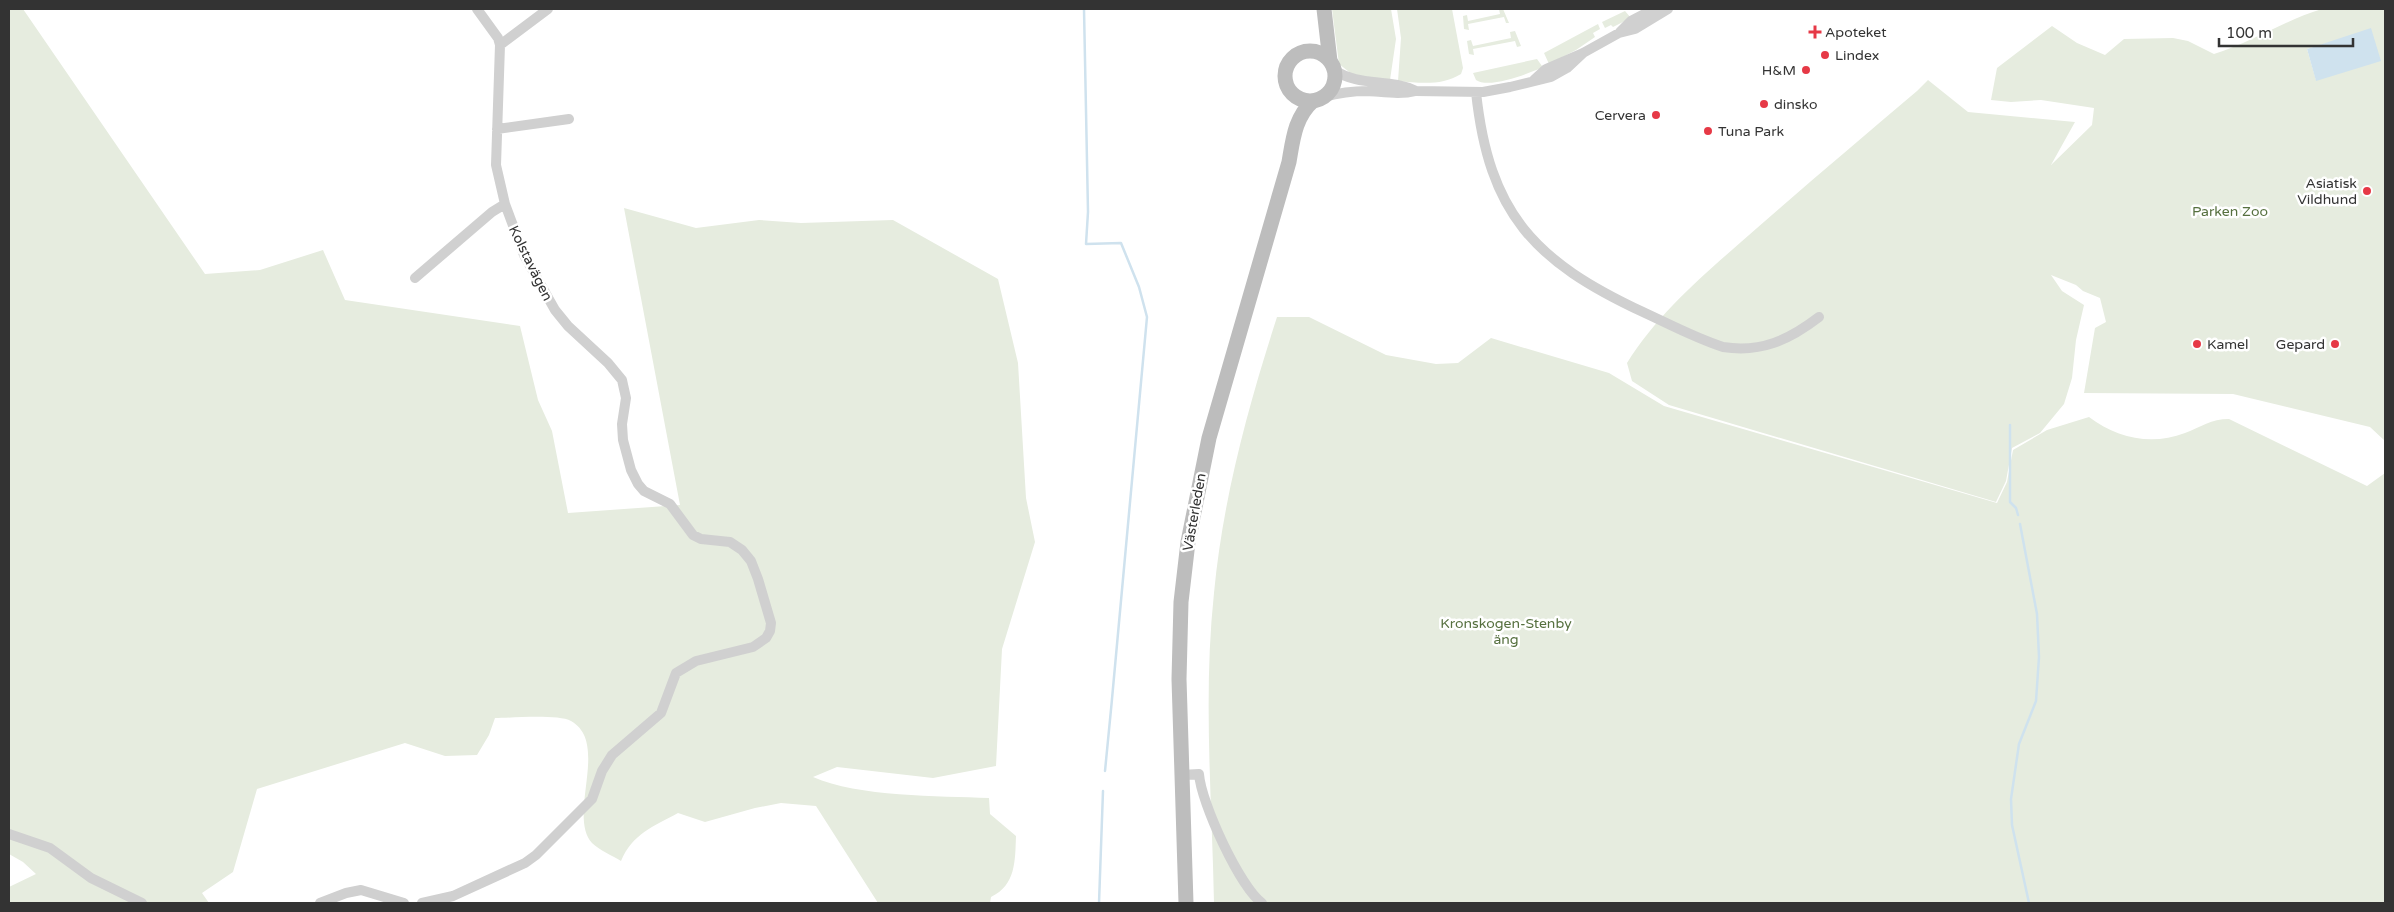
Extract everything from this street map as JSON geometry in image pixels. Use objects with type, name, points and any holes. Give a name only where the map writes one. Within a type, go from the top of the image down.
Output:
[{"type":"main road","points":[[1324,9],[1332,65],[1333,85],[1318,99],[1300,98],[1290,90],[1286,80],[1287,68],[1293,58],[1304,52],[1315,40],[1324,9]]},
{"type":"main road","points":[[1304,52],[1316,52],[1332,65]]},
{"type":"main road","name":"Västerleden","points":[[1290,90],[1294,133]]},
{"type":"main road","name":"Västerleden","points":[[1186,903],[1181,775],[1179,639],[1184,570],[1194,507],[1209,438],[1289,162],[1294,133],[1301,114],[1318,99]]},
{"type":"street","points":[[477,9],[498,38],[500,45],[548,9]]},
{"type":"street","points":[[1619,34],[1632,21],[1654,9]]},
{"type":"street","points":[[1318,99],[1342,92],[1365,91],[1405,94],[1416,90],[1476,92],[1510,87],[1551,77],[1567,68],[1583,54],[1619,34],[1635,29],[1668,9]]},
{"type":"street","name":"Kolstavägen","points":[[422,903],[458,894],[525,863],[536,855],[592,799],[602,771],[612,755],[661,713],[676,673],[696,661],[752,647],[766,638],[770,631],[771,623],[758,579],[747,555],[730,542],[701,539],[694,535],[670,504],[644,490],[637,482],[631,470],[623,440],[622,424],[626,398],[622,380],[608,363],[568,326],[555,310],[524,255],[504,204],[496,165],[500,45]]},
{"type":"street","points":[[1332,65],[1355,80],[1407,86],[1416,90]]},
{"type":"street","points":[[1476,92],[1487,152],[1503,197],[1533,241],[1571,274],[1632,306],[1723,347],[1737,349],[1770,346],[1801,331],[1819,317]]},
{"type":"street","points":[[497,129],[569,119]]},
{"type":"street","points":[[416,278],[492,212],[504,204]]},
{"type":"street","points":[[1181,775],[1199,774],[1206,805],[1248,890],[1262,903]]},
{"type":"street","points":[[9,834],[50,848],[91,878],[142,903]]},
{"type":"street","points":[[320,903],[346,893],[361,890],[404,903]]},
{"type":"green space","points":[[9,9],[23,9],[205,274],[260,270],[323,250],[345,300],[520,326],[538,400],[552,431],[568,513],[680,505],[624,208],[696,228],[759,220],[801,223],[893,220],[998,279],[1018,363],[1026,498],[1035,542],[1002,649],[996,766],[933,778],[837,767],[813,777],[831,784],[875,792],[989,798],[990,814],[1016,836],[1014,863],[1010,879],[999,892],[991,897],[990,903],[878,903],[816,806],[781,803],[705,822],[678,813],[638,837],[631,844],[621,861],[595,846],[586,831],[584,815],[588,762],[587,745],[582,731],[571,721],[565,719],[534,717],[495,718],[489,735],[477,755],[445,756],[405,743],[257,789],[233,872],[202,893],[209,903],[9,903],[9,887],[36,874],[23,862],[9,854]]},
{"type":"green space","points":[[1332,9],[1391,9],[1396,39],[1390,80],[1353,75],[1339,64]]},
{"type":"green space","points":[[1397,9],[1452,9],[1463,68],[1461,74],[1439,82],[1398,81],[1401,38]]},
{"type":"green space","points":[[1499,9],[1503,9],[1509,23],[1506,23],[1504,17],[1468,24],[1469,30],[1464,29],[1463,16],[1467,15],[1468,21],[1500,14]]},
{"type":"green space","name":"Parken Zoo","points":[[2322,9],[2385,9],[2385,441],[2370,427],[2233,394],[2084,393],[2095,328],[2106,322],[2100,298],[2083,291],[2076,285],[2051,275],[2062,291],[2084,305],[2076,340],[2072,378],[2064,404],[2040,433],[2012,448],[2006,481],[1996,502],[1669,405],[1632,381],[1627,363],[1651,329],[1680,298],[1710,269],[1928,80],[1968,112],[2075,122],[2051,165],[2092,125],[2094,108],[2041,100],[2011,102],[1991,100],[1997,68],[2052,26],[2077,43],[2105,55],[2124,39],[2173,38],[2188,41],[2214,54]],"holes":[[[2367,31],[2316,80],[2307,49]]]},
{"type":"green space","points":[[1625,11],[1631,18],[1613,27],[1611,25],[1605,28],[1602,22]]},
{"type":"green space","points":[[1598,24],[1600,29],[1593,33],[1595,37],[1576,50],[1549,64],[1544,53]]},
{"type":"green space","points":[[1515,31],[1521,46],[1517,47],[1515,41],[1473,49],[1474,55],[1469,54],[1467,41],[1471,40],[1473,46],[1511,38],[1510,32]]},
{"type":"green space","points":[[1537,59],[1542,66],[1541,68],[1499,82],[1490,83],[1476,80],[1473,73]]},
{"type":"green space","name":"Kronskogen-Stenby äng","points":[[1277,317],[1309,317],[1386,355],[1436,364],[1458,363],[1491,338],[1609,373],[1664,406],[1997,503],[2007,482],[2013,450],[2047,430],[2089,417],[2123,435],[2147,439],[2172,437],[2211,422],[2229,419],[2367,486],[2385,473],[2385,903],[1214,903],[1209,748],[1209,670],[1214,593],[1230,488],[1256,385]]},
{"type":"water","points":[[2371,28],[2381,61],[2316,81],[2307,49]]},
{"type":"waterway","points":[[1084,9],[1088,212],[1086,244],[1121,243],[1139,287],[1147,317],[1105,771]]},
{"type":"waterway","points":[[2010,425],[2010,502],[2016,508],[2018,515]]},
{"type":"waterway","points":[[2020,524],[2037,614],[2039,657],[2036,701],[2019,744],[2011,799],[2012,825],[2029,903]]},
{"type":"waterway","points":[[1099,903],[1103,791]]},
{"type":"place","name":"Apoteket","points":[[1815,32]]},
{"type":"place","name":"Lindex","points":[[1825,55]]},
{"type":"place","name":"H&M","points":[[1806,70]]},
{"type":"place","name":"dinsko","points":[[1764,104]]},
{"type":"place","name":"Cervera","points":[[1656,115]]},
{"type":"place","name":"Tuna Park","points":[[1708,131]]},
{"type":"place","name":"Asiatisk Vildhund","points":[[2367,191]]},
{"type":"place","name":"Kamel","points":[[2197,344]]},
{"type":"place","name":"Gepard","points":[[2335,344]]}]
